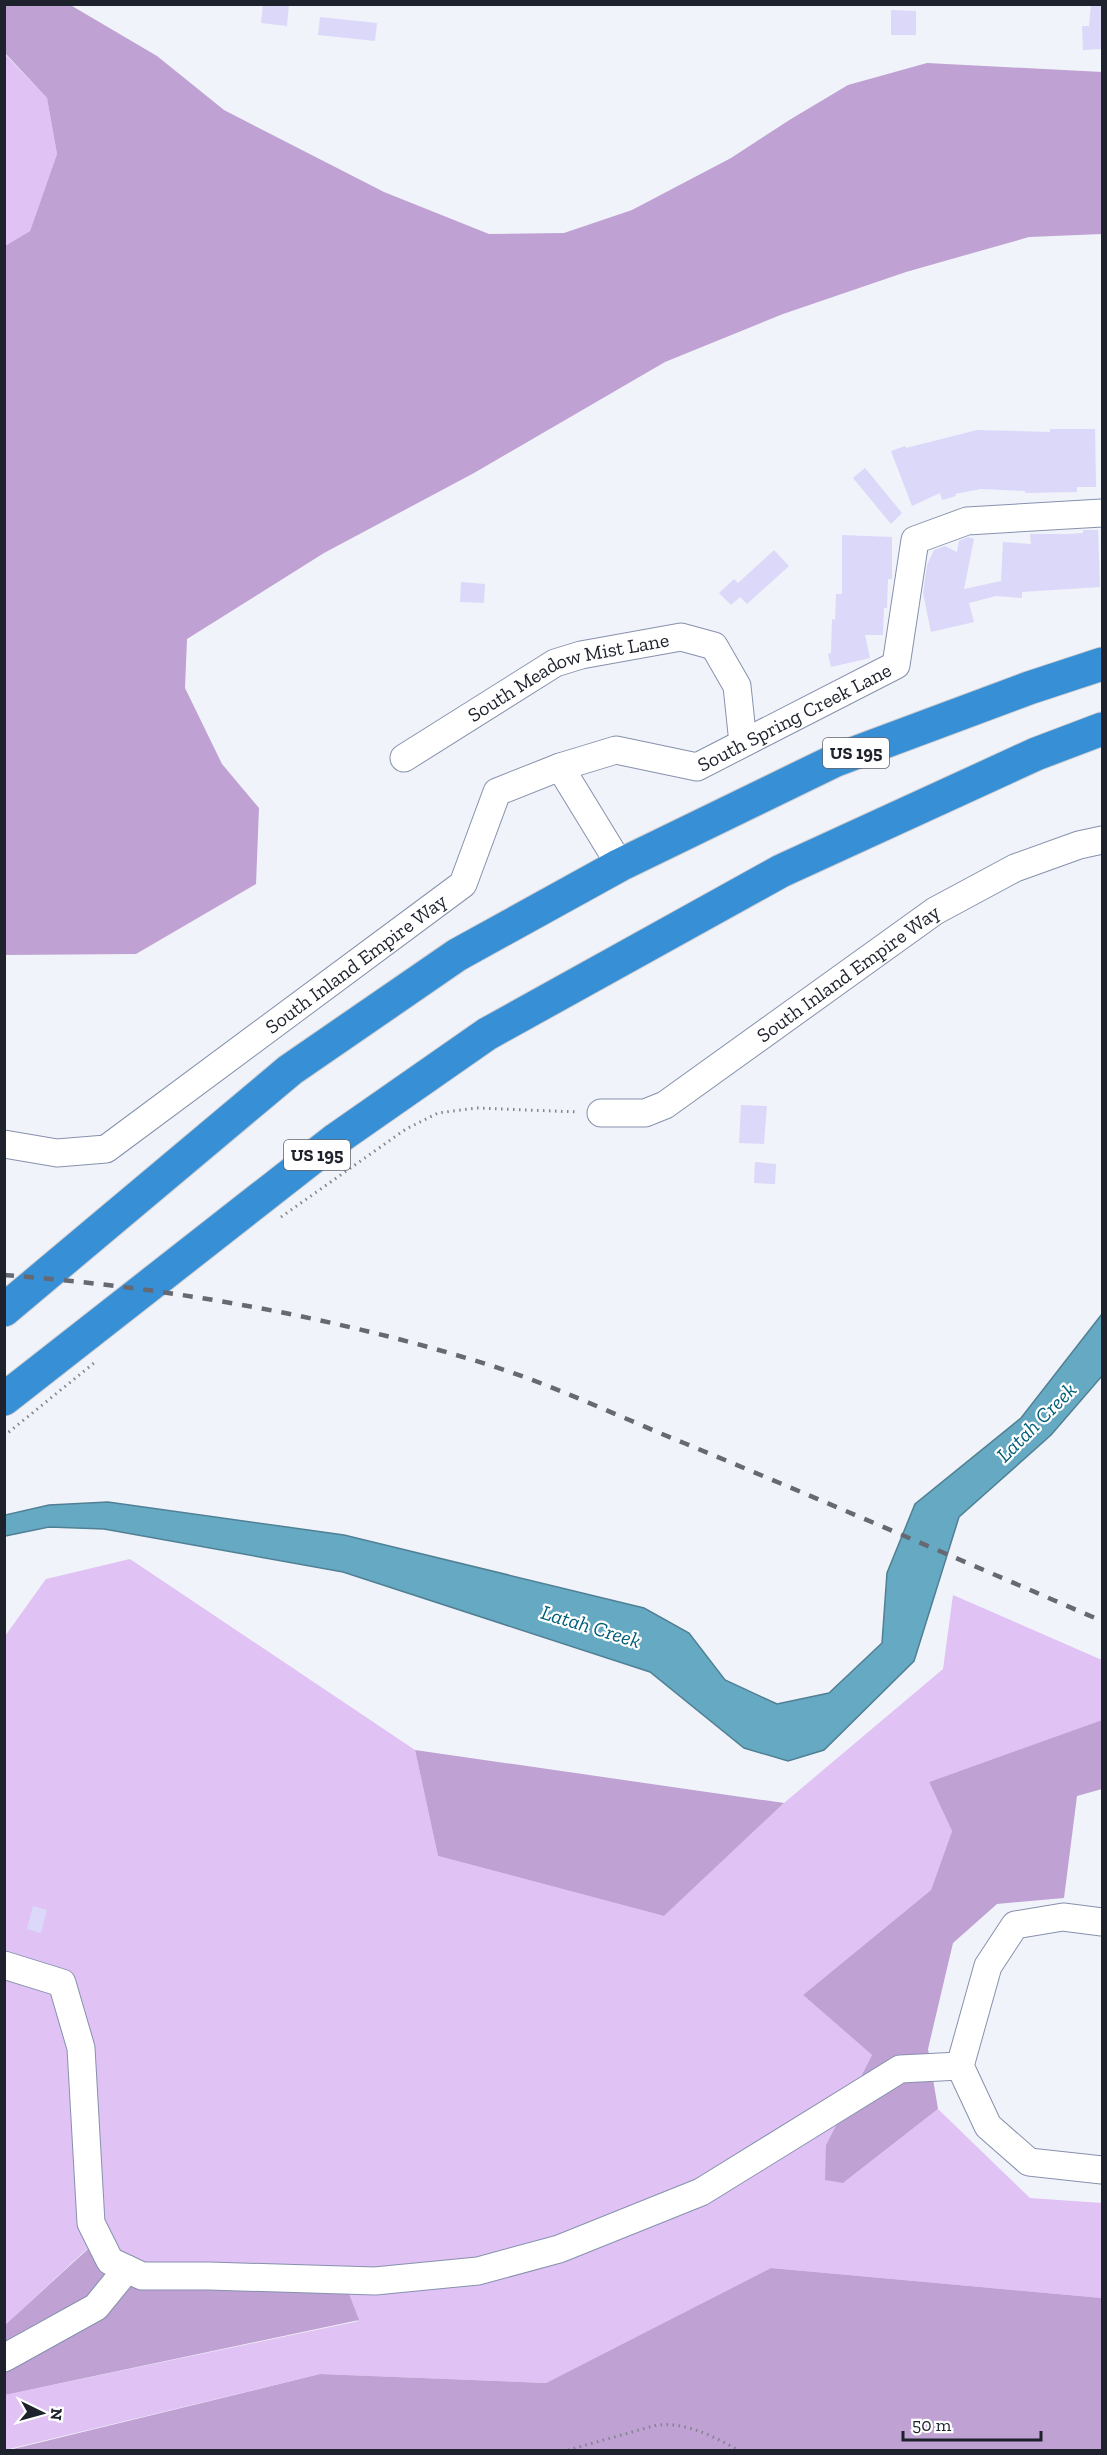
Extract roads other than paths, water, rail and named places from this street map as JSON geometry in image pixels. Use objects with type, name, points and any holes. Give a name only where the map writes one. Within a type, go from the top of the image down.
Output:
[{"type":"highway","name":"US 195","points":[[4,1310],[290,1070],[457,955],[620,865],[836,760],[1029,688],[1102,664]]},
{"type":"highway","name":"US 195","points":[[4,1399],[335,1140],[487,1034],[781,871],[1036,754],[1102,729]]},
{"type":"street","name":"South Spring Creek Lane","points":[[560,767],[616,750],[697,767],[896,665],[915,540],[967,521],[1102,513]]},
{"type":"street","name":"South Meadow Mist Lane","points":[[404,758],[555,663],[581,655],[681,637],[714,646],[737,686],[743,743]]},
{"type":"street","points":[[560,767],[620,865]]},
{"type":"street","name":"South Inland Empire Way","points":[[4,1144],[57,1153],[106,1149],[463,884],[497,792],[560,767]]},
{"type":"street","name":"South Inland Empire Way","points":[[601,1113],[645,1113],[665,1105],[934,911],[1015,868],[1079,845],[1102,840]]},
{"type":"street","points":[[1102,1922],[1063,1917],[1015,1925],[988,1966],[960,2066],[988,2126],[1029,2162],[1102,2170]]},
{"type":"street","points":[[4,1965],[62,1983],[81,2048],[91,2223],[110,2261],[142,2276],[375,2281],[478,2271],[559,2249],[701,2192],[900,2068],[960,2066]]},
{"type":"street","points":[[4,2358],[96,2307],[127,2269]]},
{"type":"water","name":"Latah Creek","points":[[1102,1314],[1102,1376],[1051,1435],[959,1517],[914,1661],[824,1750],[788,1761],[744,1748],[650,1672],[343,1572],[104,1529],[49,1527],[5,1536],[5,1515],[49,1505],[108,1502],[344,1535],[644,1608],[689,1633],[725,1680],[777,1704],[829,1693],[882,1643],[887,1573],[915,1504],[1021,1418]]},
{"type":"railway","points":[[4,1275],[182,1295],[300,1316],[416,1344],[500,1368],[580,1399],[1102,1621]]}]
